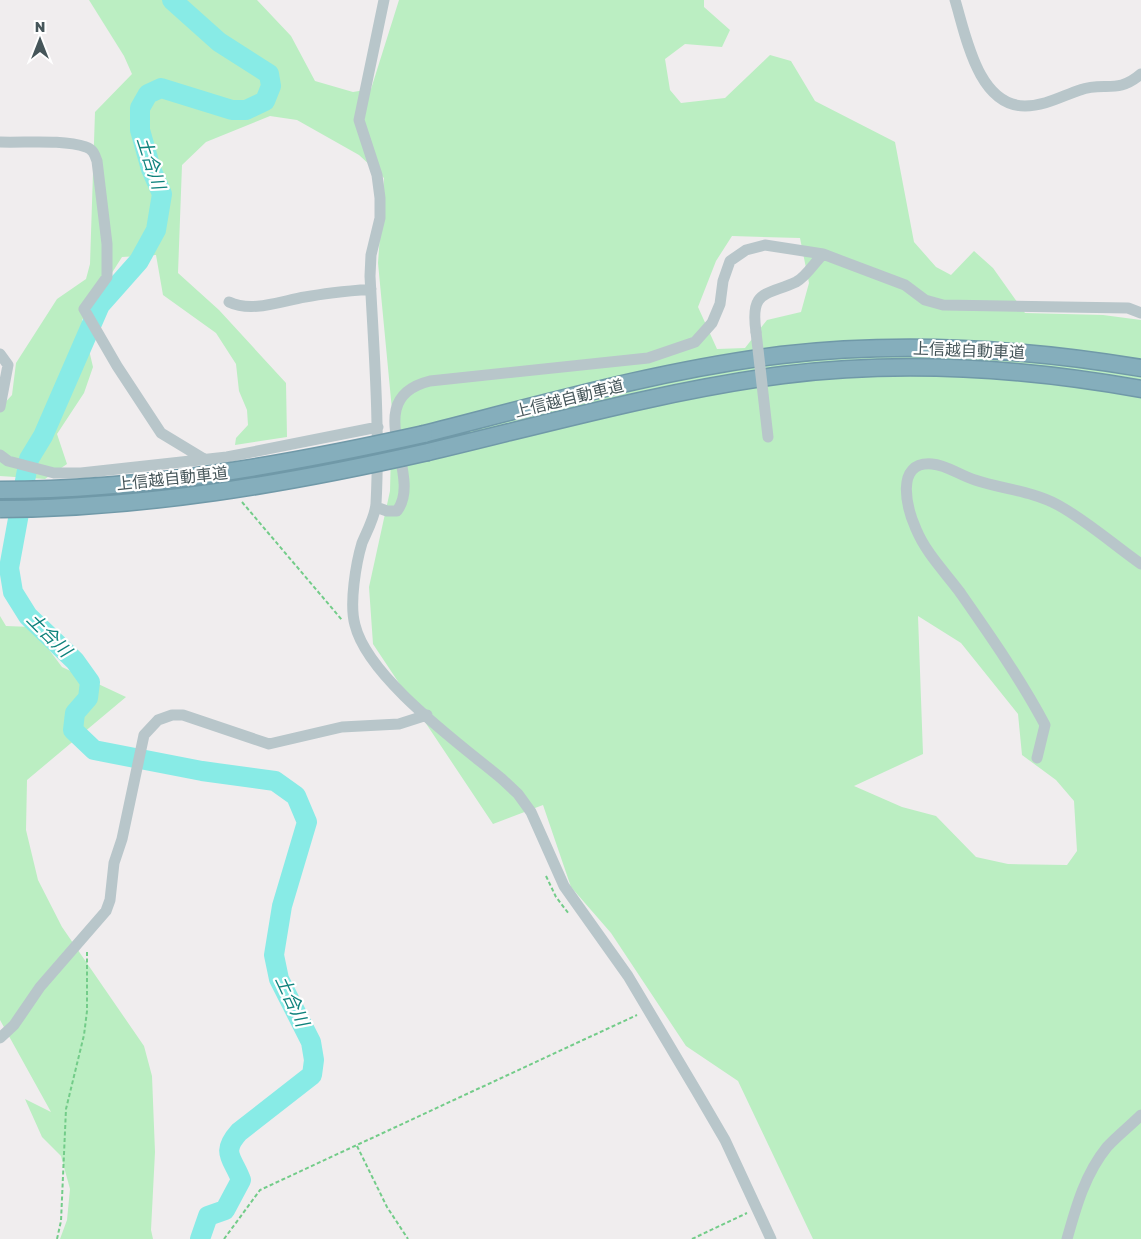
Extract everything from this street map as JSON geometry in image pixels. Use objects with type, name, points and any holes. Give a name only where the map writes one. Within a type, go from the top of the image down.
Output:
[{"type":"highway","name":"上信越自動車道","points":[[0,490],[82,487],[191,477],[304,459],[424,434],[675,373],[729,363],[832,350],[941,347],[996,350],[1048,354],[1141,368]]},
{"type":"highway","name":"上信越自動車道","points":[[0,509],[94,506],[194,496],[306,479],[679,392],[794,374],[886,368],[985,369],[1094,380],[1141,389]]},
{"type":"street","points":[[384,0],[359,120],[377,175],[380,198],[380,218],[371,254],[370,289],[378,427],[376,507],[362,545],[354,582],[354,625],[369,656],[388,678],[427,715],[518,794],[531,812],[564,886],[628,976],[725,1140],[771,1239]]},
{"type":"street","points":[[956,0],[974,58],[989,90],[1006,103],[1026,106],[1055,101],[1082,89],[1118,87],[1132,82],[1141,74]]},
{"type":"street","points":[[0,142],[58,143],[86,147],[94,152],[97,161],[107,244],[107,277],[84,309],[117,366],[161,433],[204,459]]},
{"type":"street","points":[[376,507],[387,511],[397,511],[403,503],[395,418],[398,404],[408,390],[418,384],[430,381],[648,358],[695,342],[712,323],[720,304],[723,281],[730,261],[746,250],[765,245],[823,254],[905,285],[925,300],[943,305],[1128,308],[1141,313]]},
{"type":"street","points":[[768,437],[753,314],[757,303],[767,292],[798,281],[823,254]]},
{"type":"street","points":[[229,302],[238,306],[274,304],[304,297],[370,289]]},
{"type":"street","points":[[0,354],[8,365],[0,407]]},
{"type":"street","points":[[0,455],[8,462],[54,473],[81,474],[204,459],[294,444],[378,427]]},
{"type":"street","points":[[1037,758],[1045,725],[1030,698],[958,590],[934,560],[916,530],[905,486],[910,474],[921,466],[932,464],[974,480],[1043,497],[1069,512],[1141,564]]},
{"type":"street","points":[[0,1038],[14,1025],[26,1004],[106,911],[110,900],[114,863],[122,839],[144,735],[158,720],[172,715],[183,715],[270,744],[342,727],[399,724],[427,715]]},
{"type":"street","points":[[1067,1239],[1080,1196],[1093,1167],[1108,1147],[1141,1115]]},
{"type":"path","points":[[237,497],[290,556],[340,620],[354,625]]},
{"type":"path","points":[[551,858],[542,860],[549,885],[574,921]]},
{"type":"path","points":[[58,1239],[61,1221],[66,1108],[84,1035],[87,1011],[87,932]]},
{"type":"path","points":[[224,1239],[260,1190],[638,1015],[633,1007]]},
{"type":"path","points":[[357,1146],[387,1207],[408,1239]]},
{"type":"path","points":[[692,1239],[747,1213]]},
{"type":"green space","points":[[89,0],[257,0],[291,36],[315,81],[353,92],[371,89],[399,0],[704,0],[704,7],[730,30],[722,47],[685,44],[665,59],[670,90],[681,103],[725,98],[770,55],[791,61],[815,101],[895,142],[914,242],[936,267],[951,275],[974,251],[993,268],[1025,313],[1103,315],[1141,320],[1141,1239],[813,1239],[738,1081],[686,1046],[611,933],[571,887],[543,805],[493,824],[373,644],[369,587],[390,491],[392,410],[378,263],[384,178],[359,155],[297,120],[270,116],[206,142],[182,165],[178,273],[219,310],[286,383],[287,437],[235,445],[236,438],[248,425],[247,410],[239,391],[236,364],[216,333],[163,295],[156,255],[122,257],[82,320],[93,367],[84,393],[57,434],[67,464],[45,479],[0,476],[0,408],[12,395],[16,363],[57,299],[86,279],[90,264],[95,112],[132,74],[124,56]],"holes":[[[732,236],[800,238],[809,283],[801,312],[767,320],[745,348],[717,349],[698,307],[716,261]],[[918,616],[961,643],[1018,714],[1022,755],[1056,780],[1074,801],[1077,851],[1067,865],[1008,864],[976,857],[936,816],[902,807],[854,786],[923,754]]]},
{"type":"green space","points":[[0,616],[6,626],[32,627],[62,667],[126,697],[27,780],[26,830],[38,880],[62,927],[144,1046],[152,1076],[155,1152],[151,1230],[153,1239],[60,1239],[67,1220],[70,1189],[61,1156],[42,1137],[25,1099],[51,1112],[0,1020]]},
{"type":"waterway","name":"土合川","points":[[172,0],[219,42],[269,74],[271,86],[265,101],[246,110],[232,110],[161,88],[148,94],[140,108],[140,130],[151,169],[162,194],[156,230],[139,261],[100,305],[43,436],[29,459],[9,568],[13,592],[28,616],[75,661],[90,682],[88,698],[75,713],[73,730],[94,750],[202,771],[275,781],[296,796],[307,822],[282,906],[274,955],[279,979],[311,1042],[314,1060],[312,1075],[239,1132],[233,1139],[229,1151],[241,1180],[225,1210],[208,1216],[200,1239]]}]
